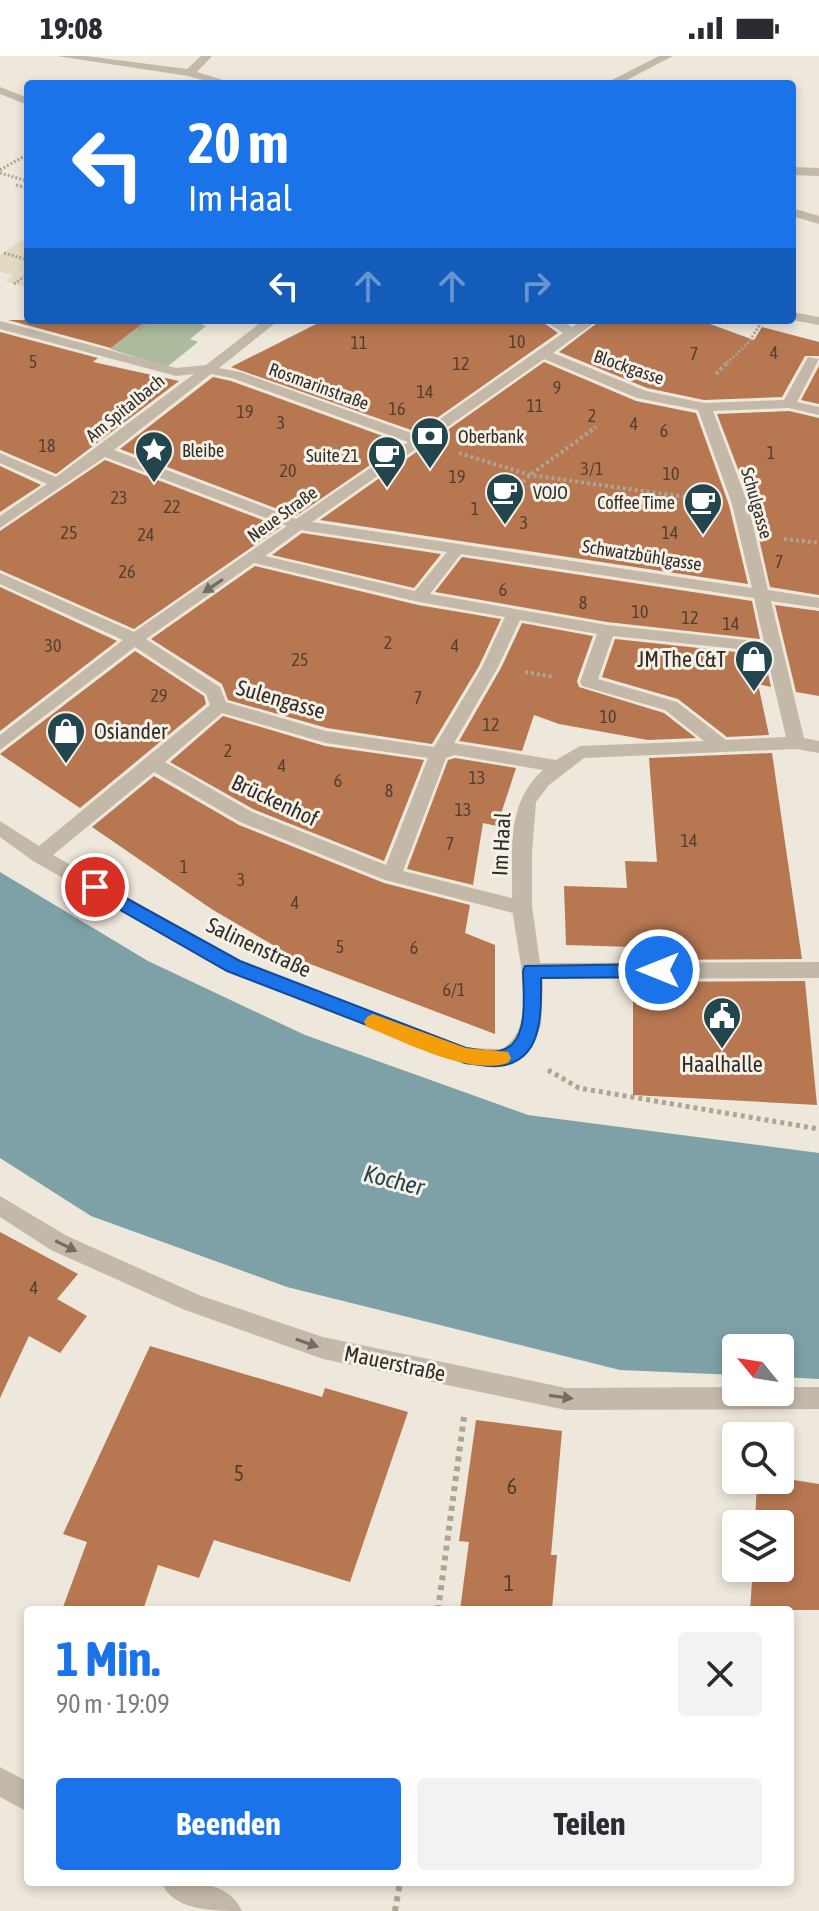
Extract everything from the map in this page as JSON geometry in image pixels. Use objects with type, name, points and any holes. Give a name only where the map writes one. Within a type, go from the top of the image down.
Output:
[{"type":"street","points":[[62,56],[189,73],[203,80]]},
{"type":"street","points":[[189,73],[207,56]]},
{"type":"street","points":[[618,80],[668,56]]},
{"type":"street","points":[[0,90],[24,100]]},
{"type":"street","points":[[796,174],[819,172]]},
{"type":"street","points":[[796,213],[819,220]]},
{"type":"street","points":[[796,317],[819,321]]},
{"type":"street","name":"Am Spitalbach","points":[[0,523],[104,451],[205,369],[267,324]]},
{"type":"street","points":[[557,324],[572,333]]},
{"type":"street","name":"Neue Straße","points":[[0,744],[135,639],[585,324]]},
{"type":"street","name":"Rosmarinstraße","points":[[0,325],[176,372],[205,369],[235,375],[420,441]]},
{"type":"street","name":"Blockgasse","points":[[544,354],[642,395],[704,407]]},
{"type":"street","points":[[789,404],[813,360]]},
{"type":"street","points":[[704,407],[789,404],[819,411]]},
{"type":"street","name":"Schulgasse","points":[[704,407],[740,504],[796,743]]},
{"type":"street","name":"Schwatzbühlgasse","points":[[104,451],[250,509],[300,525],[819,603]]},
{"type":"street","points":[[0,457],[59,484]]},
{"type":"street","points":[[419,597],[458,548]]},
{"type":"street","points":[[254,558],[419,597],[607,630],[774,648]]},
{"type":"street","name":"Sulengasse","points":[[0,578],[135,639],[214,691],[219,706],[326,737],[439,754],[454,749],[558,766]]},
{"type":"street","points":[[392,875],[439,754],[490,667],[515,614]]},
{"type":"street","points":[[607,630],[588,682],[671,706],[722,746]]},
{"type":"street","points":[[40,856],[219,706]]},
{"type":"street","name":"Im Haal","points":[[516,1052],[527,1037],[532,1021],[532,971],[522,908],[527,800],[558,766],[580,752],[796,743],[819,747]]},
{"type":"street","name":"Brückenhof","points":[[153,763],[246,817],[392,875],[522,908]]},
{"type":"street","name":"Salinenstraße","points":[[0,828],[40,856],[233,966],[465,1056],[498,1059],[516,1052]]},
{"type":"street","points":[[532,971],[819,970]]},
{"type":"street","name":"Mauerstraße","points":[[0,1205],[59,1243],[193,1303],[323,1348],[566,1399],[819,1398]]},
{"type":"street","points":[[0,1781],[24,1796]]},
{"type":"street","points":[[182,1886],[227,1911]]},
{"type":"path","points":[[0,172],[24,157]]},
{"type":"path","points":[[0,172],[24,180]]},
{"type":"path","points":[[16,185],[24,187]]},
{"type":"path","points":[[4,253],[24,259]]},
{"type":"path","points":[[14,284],[24,277]]},
{"type":"path","points":[[715,374],[748,343],[760,324]]},
{"type":"path","points":[[506,499],[530,475],[596,427]]},
{"type":"path","points":[[420,441],[530,475],[740,504]]},
{"type":"path","points":[[490,667],[588,682]]},
{"type":"path","points":[[516,1052],[579,1088],[819,1129]]},
{"type":"path","points":[[439,1606],[469,1379]]},
{"type":"path","points":[[395,1911],[399,1886]]},
{"type":"green space","points":[[142,324],[206,326],[190,339],[198,342],[167,367],[110,349]]},
{"type":"shaded area","points":[[24,241],[24,287],[5,281],[13,276],[0,272],[0,255]]},
{"type":"water","name":"Kocher","points":[[0,872],[148,961],[305,1035],[528,1115],[819,1153],[819,1379],[794,1378],[794,1334],[722,1334],[722,1374],[620,1370],[287,1287],[91,1216],[0,1158]]},
{"type":"building","points":[[8,320],[24,320],[24,324],[142,324],[111,348]]},
{"type":"building","points":[[316,324],[546,324],[558,333],[417,432],[231,367]]},
{"type":"building","points":[[596,324],[710,324],[754,340],[762,327],[819,342],[819,356],[805,356],[782,397],[704,400],[647,388],[559,352]]},
{"type":"building","points":[[0,332],[98,358],[93,362],[179,381],[56,474],[0,450]]},
{"type":"building","points":[[544,362],[636,401],[696,413],[729,505],[748,584],[320,520]]},
{"type":"building","points":[[819,366],[819,404],[801,400]]},
{"type":"building","points":[[213,377],[402,443],[296,516],[120,449]]},
{"type":"building","points":[[789,411],[819,418],[819,595],[770,587],[751,503],[717,414]]},
{"type":"building","points":[[105,460],[281,527],[134,629],[0,570],[0,531]]},
{"type":"building","points":[[0,466],[41,485],[0,512]]},
{"type":"building","points":[[302,533],[441,554],[414,588],[272,555]]},
{"type":"building","points":[[462,557],[752,601],[760,639],[607,622],[435,592]]},
{"type":"building","points":[[255,566],[418,605],[501,619],[479,666],[432,744],[327,728],[228,700],[222,684],[151,639]]},
{"type":"building","points":[[0,587],[117,641],[0,731]]},
{"type":"building","points":[[775,605],[819,611],[819,696],[796,692]]},
{"type":"building","points":[[522,623],[593,636],[577,681],[579,687],[664,713],[696,738],[648,740],[559,724],[534,715],[522,751],[459,741],[501,668]]},
{"type":"building","points":[[615,639],[764,655],[771,687],[758,684],[769,735],[727,737],[678,699],[602,677]]},
{"type":"building","points":[[135,651],[204,696],[206,704],[80,808],[0,754]]},
{"type":"building","points":[[223,716],[325,746],[424,760],[384,861],[253,809],[170,762]]},
{"type":"building","points":[[772,753],[802,959],[633,960],[633,947],[566,945],[564,886],[627,888],[625,861],[657,862],[649,758]]},
{"type":"building","points":[[455,758],[516,768],[497,826],[483,823],[473,885],[407,869],[448,760]]},
{"type":"building","points":[[154,776],[239,825],[384,883],[470,905],[465,933],[495,945],[495,1034],[297,959],[213,910],[92,827]]},
{"type":"building","name":"Haalhalle","points":[[805,981],[817,1105],[633,1095],[633,982]]},
{"type":"building","points":[[0,1232],[78,1274],[57,1299],[87,1316],[60,1353],[29,1336],[0,1398]]},
{"type":"building","points":[[150,1346],[322,1397],[325,1388],[408,1412],[350,1582],[214,1540],[199,1578],[158,1565],[144,1606],[63,1606],[87,1542],[63,1534]]},
{"type":"building","points":[[476,1420],[562,1431],[551,1555],[557,1555],[552,1606],[461,1606],[469,1542],[459,1541]]},
{"type":"building","points":[[794,1480],[819,1484],[819,1610],[794,1610],[794,1606],[750,1606],[752,1582],[794,1582],[794,1510],[756,1510],[756,1494],[794,1494]]},
{"type":"slow traffic","points":[[373,1022],[465,1056],[501,1058]]},
{"type":"place","name":"Oberbank","points":[[430,470]]},
{"type":"place","name":"Bleibe","points":[[154,484]]},
{"type":"place","name":"Suite 21","points":[[387,489]]},
{"type":"place","name":"VOJO","points":[[505,526]]},
{"type":"place","name":"Coffee Time","points":[[703,536]]},
{"type":"place","name":"JM The C&T","points":[[754,693]]},
{"type":"place","name":"Osiander","points":[[66,765]]},
{"type":"place","name":"Haalhalle","points":[[722,1050]]},
{"type":"route","points":[[95,887],[233,966],[465,1056],[498,1059],[516,1052],[527,1037],[532,1021],[532,971],[659,970]]}]
